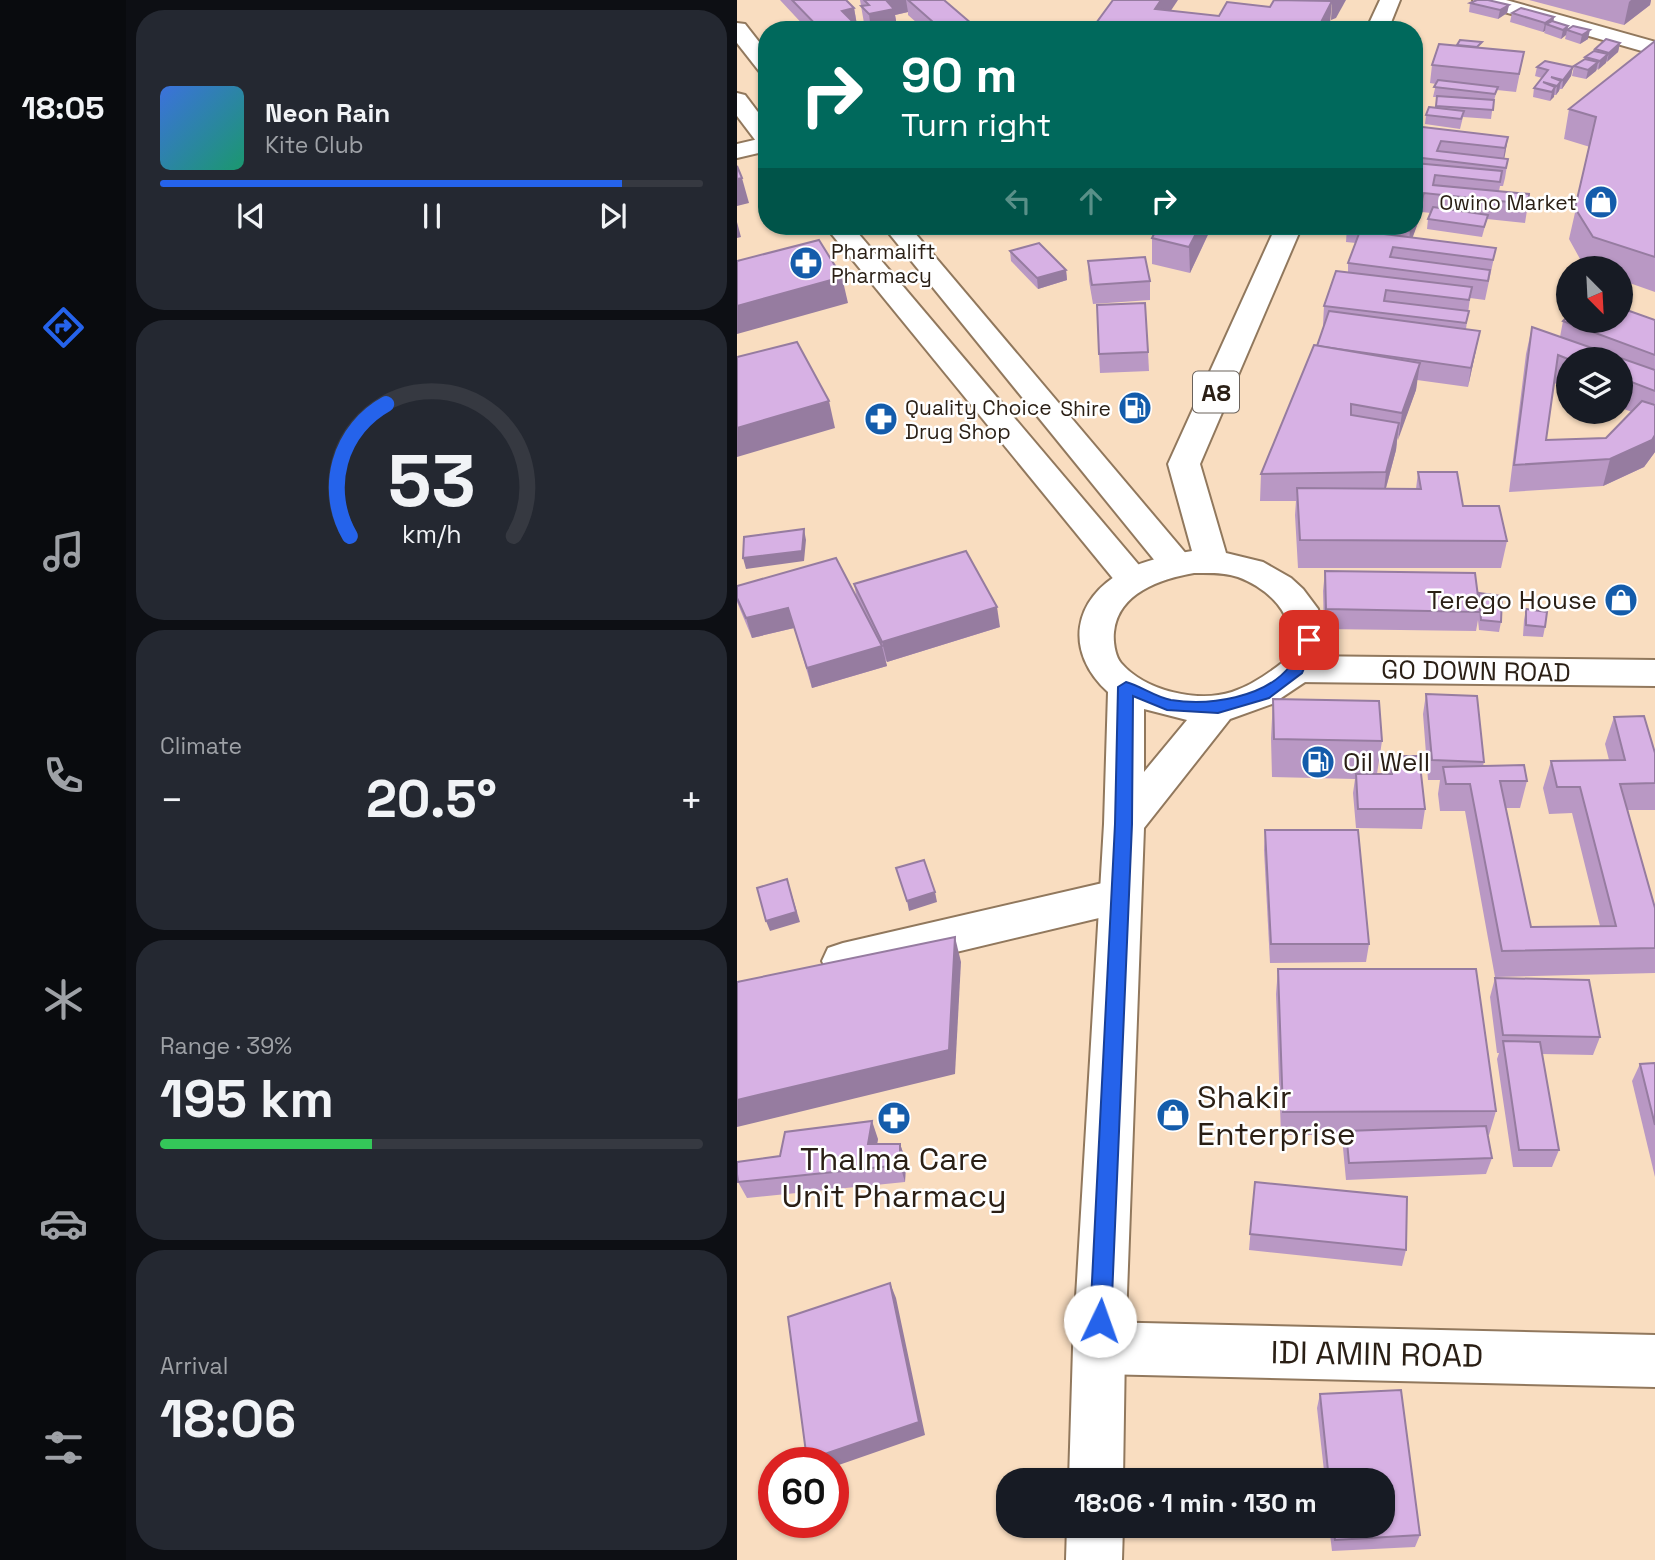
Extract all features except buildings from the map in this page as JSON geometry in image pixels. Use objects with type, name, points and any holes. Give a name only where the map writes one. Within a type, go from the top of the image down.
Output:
[{"type":"main road","points":[[1381,21],[1390,0]]},
{"type":"main road","points":[[1483,0],[1655,48]]},
{"type":"main road","points":[[1625,40],[1645,26]]},
{"type":"main road","points":[[737,29],[758,55]]},
{"type":"main road","points":[[737,100],[758,129]]},
{"type":"main road","points":[[737,151],[758,145]]},
{"type":"main road","points":[[845,235],[1132,579]]},
{"type":"main road","points":[[903,235],[1176,564]]},
{"type":"main road","name":"A8","points":[[1212,562],[1184,464],[1285,235]]},
{"type":"main road","points":[[1212,562],[1262,575],[1283,587],[1304,612],[1309,640],[1297,669],[1264,695],[1218,708],[1167,705],[1126,687],[1102,661],[1095,631],[1106,603],[1132,579],[1176,564],[1212,562]]},
{"type":"main road","name":"GO DOWN ROAD","points":[[1297,669],[1655,673]]},
{"type":"main road","points":[[1096,1468],[1099,1348],[1124,824],[1126,687]]},
{"type":"main road","points":[[1124,824],[1218,708]]},
{"type":"main road","points":[[803,971],[1120,896]]},
{"type":"main road","name":"IDI AMIN ROAD","points":[[1099,1348],[1655,1361]]},
{"type":"main road","points":[[1094,1560],[1095,1538]]},
{"type":"place","name":"Owino Market","points":[[1601,202]]},
{"type":"place","name":"Pharmalift Pharmacy","points":[[806,263]]},
{"type":"place","name":"Shire","points":[[1135,408]]},
{"type":"place","name":"Quality Choice Drug Shop","points":[[881,419]]},
{"type":"place","name":"Terego House","points":[[1621,600]]},
{"type":"place","name":"Oil Well","points":[[1318,762]]},
{"type":"place","name":"Shakir Enterprise","points":[[1173,1115]]},
{"type":"place","name":"Thalma Care Unit Pharmacy","points":[[894,1118]]},
{"type":"route","points":[[1100,1321],[1124,824],[1126,687],[1167,705],[1218,708],[1264,695],[1297,669],[1309,640]]}]
